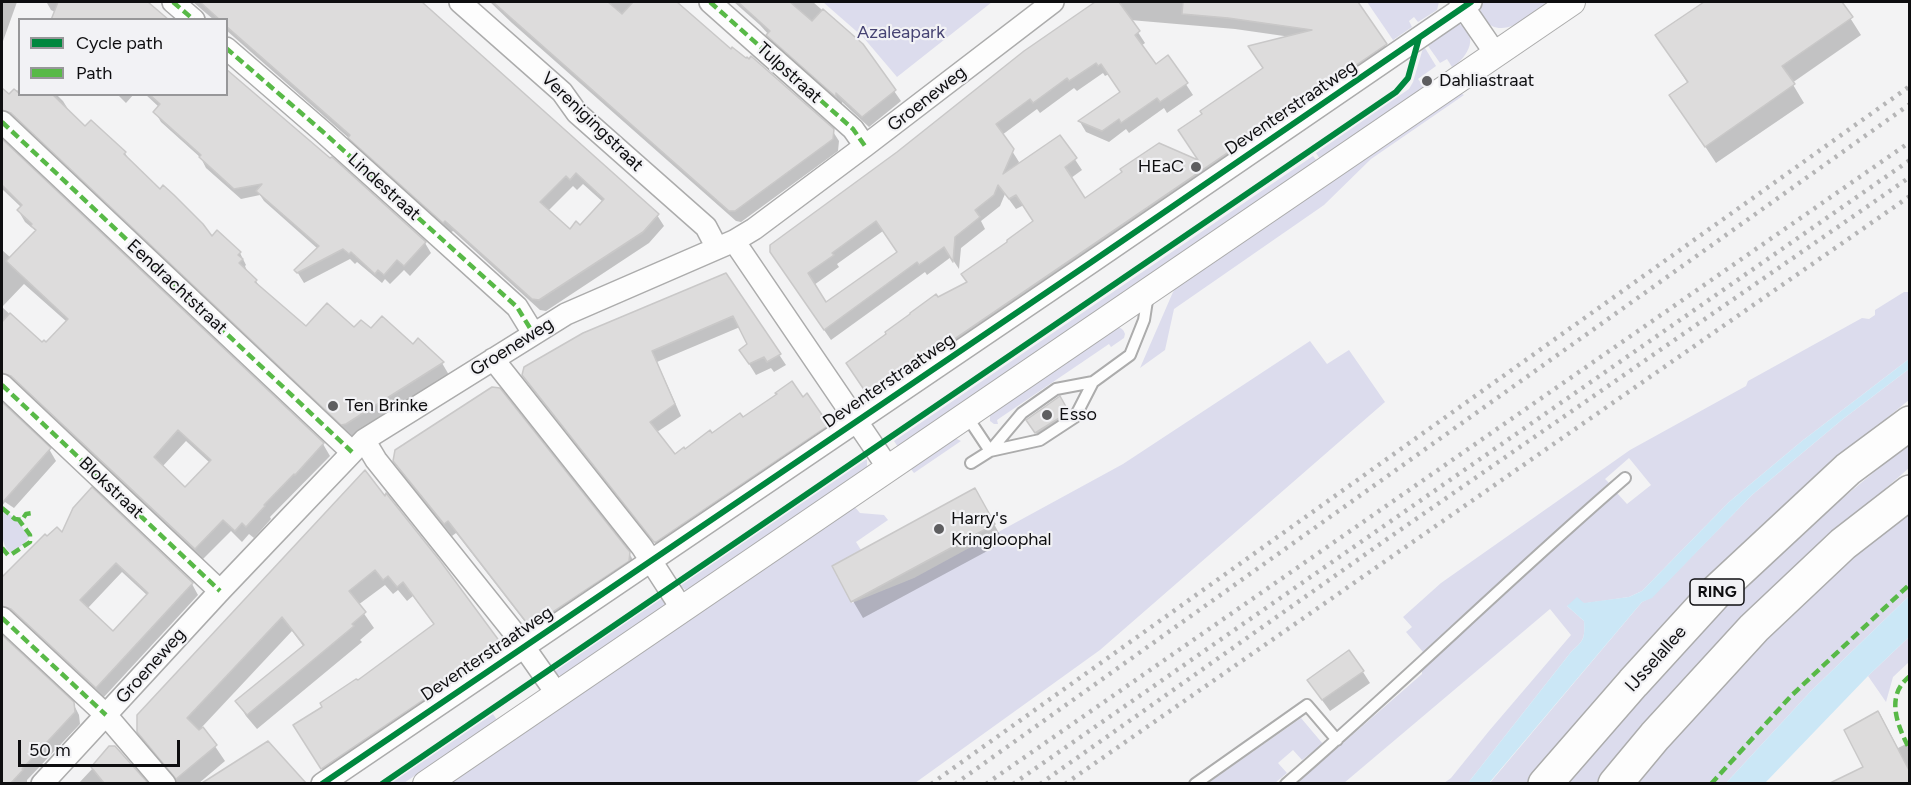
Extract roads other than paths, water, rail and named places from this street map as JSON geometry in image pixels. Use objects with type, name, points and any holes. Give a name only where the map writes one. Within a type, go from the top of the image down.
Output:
[{"type":"main road","name":"IJsselallee","points":[[1545,783],[1718,590],[1848,469],[1910,423]]},
{"type":"main road","name":"RING","points":[[1615,783],[1754,628],[1843,544],[1910,492]]},
{"type":"street","points":[[173,2],[192,18]]},
{"type":"street","name":"Verenigingstraat","points":[[460,2],[562,92],[578,113],[726,244],[889,469]]},
{"type":"street","name":"Tulpstraat","points":[[710,2],[852,129],[866,146]]},
{"type":"street","name":"Groeneweg","points":[[42,783],[358,446],[566,314],[726,244],[753,229],[866,146],[1053,2]]},
{"type":"street","points":[[426,783],[1572,2]]},
{"type":"street","points":[[1464,3],[1495,54]]},
{"type":"street","name":"Deventerstraatweg","points":[[322,783],[1387,60],[1464,3]]},
{"type":"street","name":"Lindestraat","points":[[228,50],[322,130],[517,308],[533,333]]},
{"type":"street","name":"Eendrachtstraat","points":[[2,122],[376,460],[524,647],[557,694]]},
{"type":"street","points":[[494,359],[651,561],[682,609]]},
{"type":"street","name":"Blokstraat","points":[[2,385],[220,591]]},
{"type":"street","points":[[2,618],[106,715],[165,783]]},
{"type":"lane","points":[[971,463],[990,451],[1022,413],[1056,390],[1093,382],[1130,355],[1144,320],[1148,291]]},
{"type":"lane","points":[[990,451],[1040,441],[1074,417],[1093,382]]},
{"type":"lane","points":[[966,415],[990,451]]},
{"type":"lane","points":[[1286,783],[1337,740],[1561,533],[1625,478]]},
{"type":"lane","points":[[1195,783],[1307,705],[1337,740]]},
{"type":"railway","points":[[931,784],[1910,86]]},
{"type":"railway","points":[[955,784],[1910,104]]},
{"type":"railway","points":[[986,784],[1910,142]]},
{"type":"railway","points":[[1013,784],[1910,160]]},
{"type":"railway","points":[[1040,784],[1390,537],[1910,177]]},
{"type":"railway","points":[[1065,784],[1910,196]]},
{"type":"place","name":"Dahliastraat","points":[[1427,81]]},
{"type":"place","name":"HEaC","points":[[1196,167]]},
{"type":"place","name":"Ten Brinke","points":[[333,406]]},
{"type":"place","name":"Esso","points":[[1047,415]]},
{"type":"place","name":"Harry's Kringloophal","points":[[939,529]]},
{"type":"park label","name":"Azaleapark","points":[[901,33]]}]
